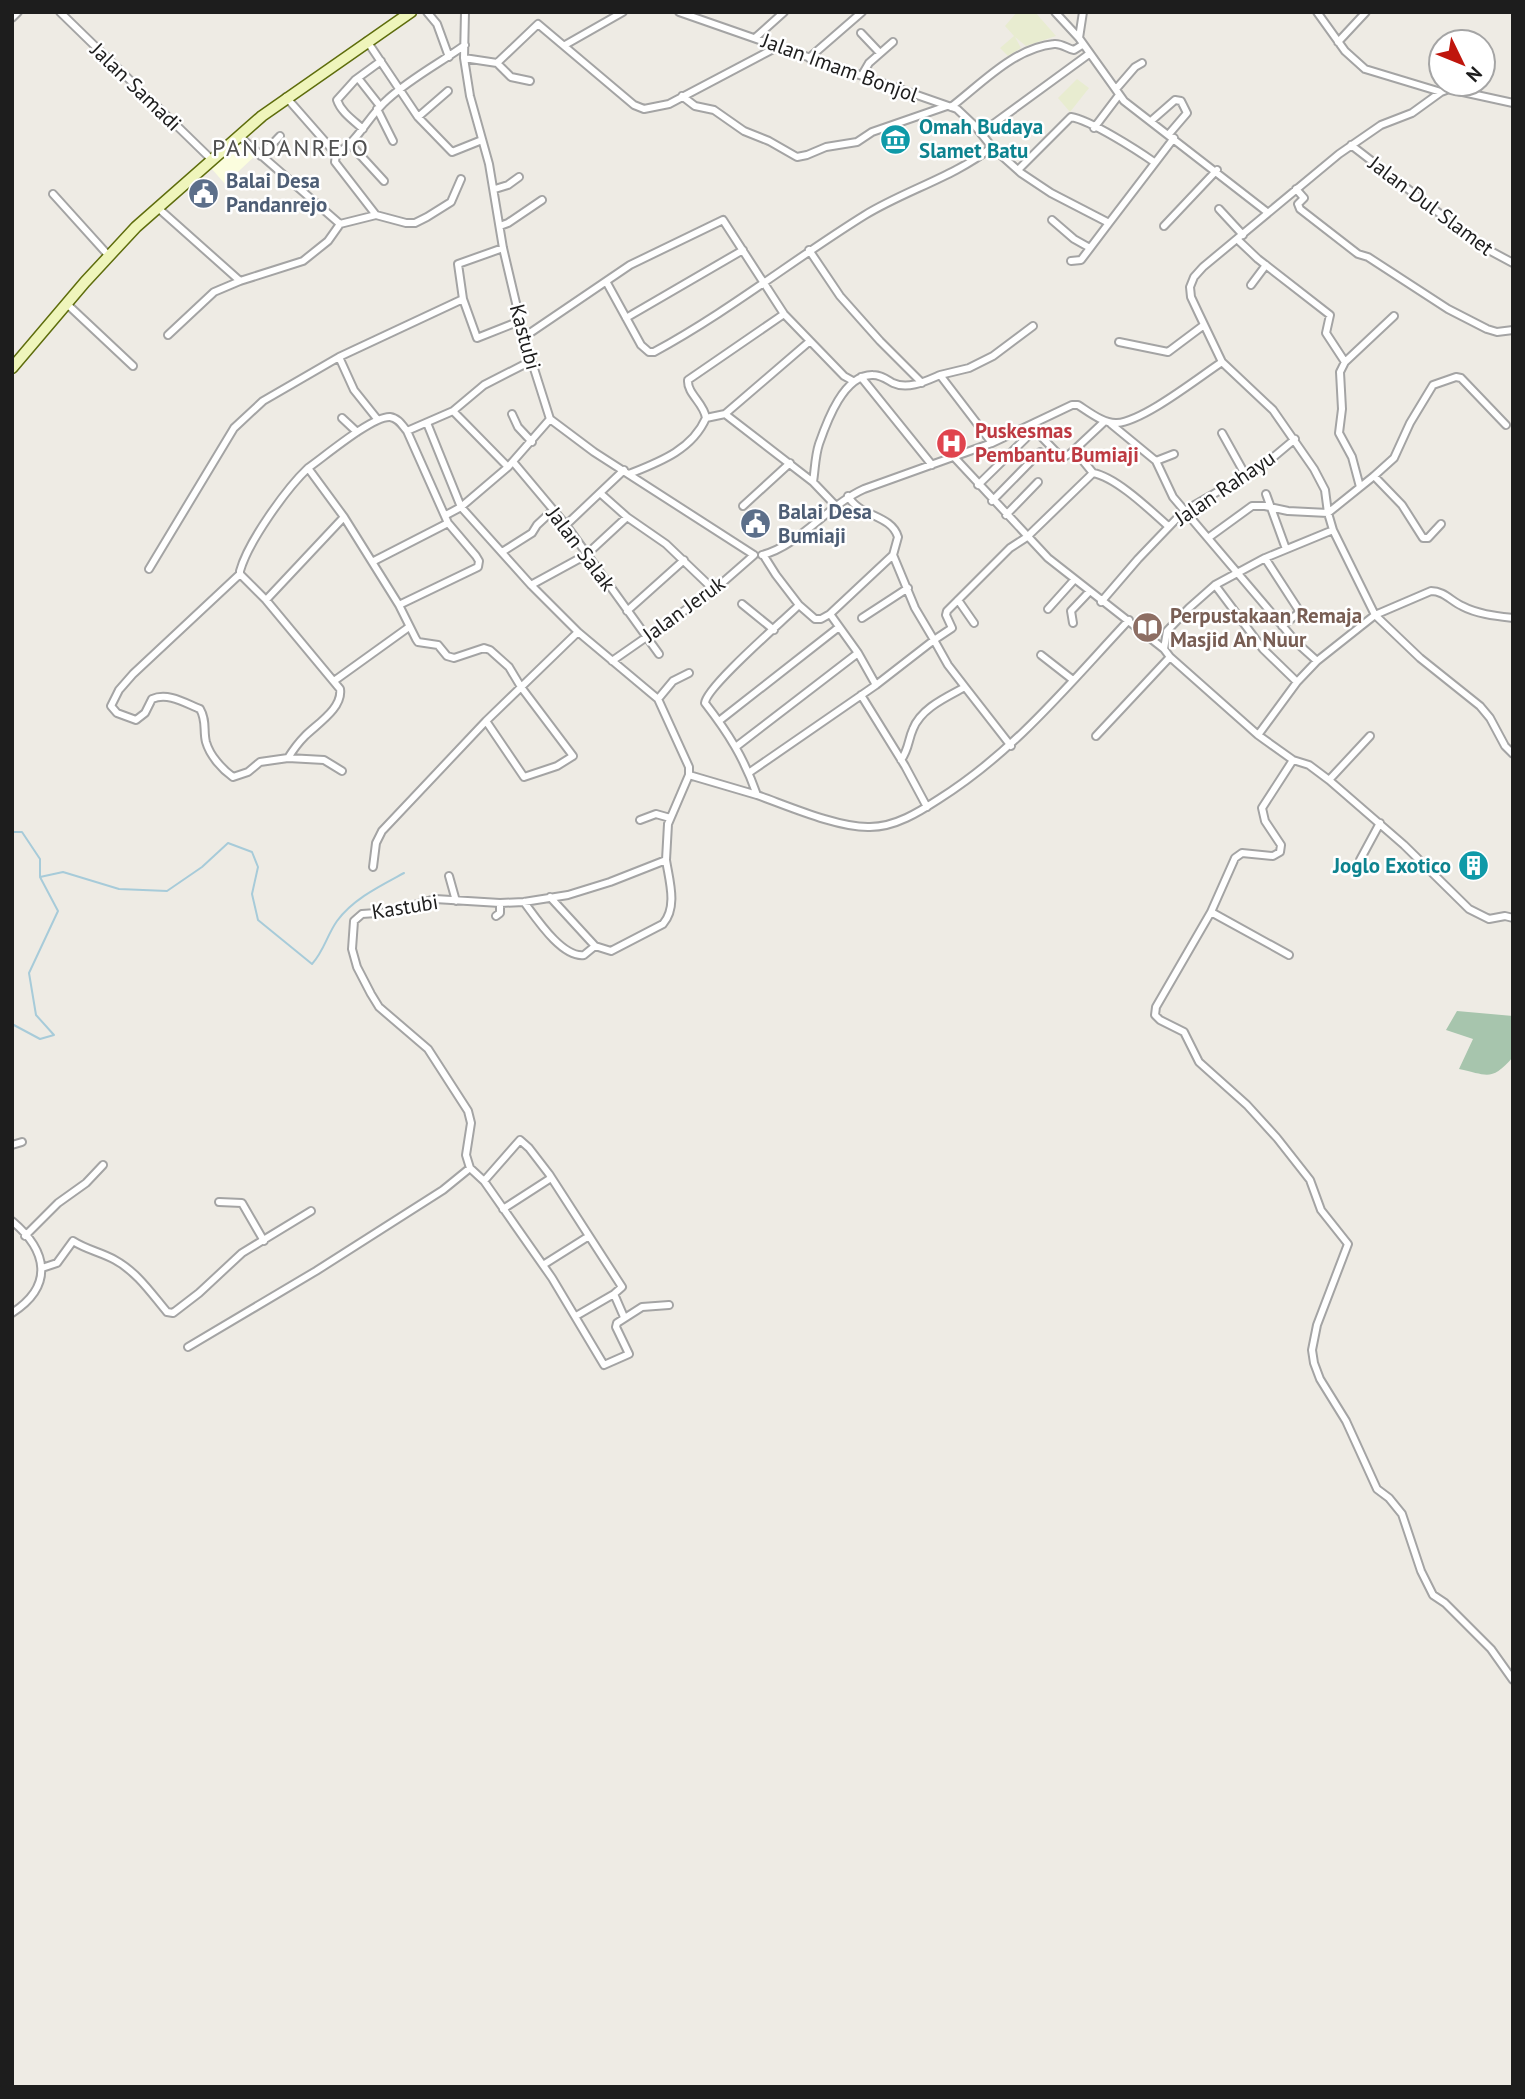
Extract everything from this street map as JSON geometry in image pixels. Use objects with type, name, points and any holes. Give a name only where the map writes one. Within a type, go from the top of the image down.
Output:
[{"type":"main road","points":[[12,368],[109,256],[158,208],[286,97],[411,12]]},
{"type":"street","points":[[12,18],[17,12]]},
{"type":"street","name":"Jalan Samadi","points":[[60,12],[212,160]]},
{"type":"street","points":[[427,12],[437,24],[449,57]]},
{"type":"street","name":"Kastubi","points":[[465,12],[464,58],[470,96],[495,189],[503,248],[520,321],[550,419]]},
{"type":"street","points":[[565,45],[623,12]]},
{"type":"street","name":"Jalan Imam Bonjol","points":[[679,12],[949,106],[962,113],[992,147],[1018,170],[1051,193],[1110,223]]},
{"type":"street","points":[[755,38],[784,12]]},
{"type":"street","points":[[809,58],[862,12]]},
{"type":"street","points":[[1055,12],[1079,38],[1118,92],[1268,212]]},
{"type":"street","points":[[1076,12],[1082,15],[1079,38]]},
{"type":"street","points":[[1317,12],[1338,42],[1366,69],[1427,88]]},
{"type":"street","points":[[1338,42],[1366,12]]},
{"type":"street","points":[[497,63],[538,24],[637,107],[663,106],[777,47]]},
{"type":"street","points":[[861,33],[879,52]]},
{"type":"street","points":[[367,41],[418,117],[452,152],[482,140]]},
{"type":"street","points":[[862,75],[879,52],[893,42]]},
{"type":"street","points":[[682,96],[695,106],[715,110],[744,131],[797,157],[827,147],[857,142],[872,132],[949,106],[1024,53],[1056,43],[1071,50],[1082,45]]},
{"type":"street","points":[[336,154],[351,145],[378,108],[399,89],[465,46]]},
{"type":"street","points":[[981,133],[1090,54]]},
{"type":"street","points":[[464,58],[497,63],[507,74],[530,81]]},
{"type":"street","points":[[363,129],[337,103],[338,96],[381,61]]},
{"type":"street","points":[[1094,128],[1135,67],[1142,63]]},
{"type":"street","points":[[358,78],[378,108],[393,141]]},
{"type":"street","points":[[418,117],[448,91]]},
{"type":"street","points":[[286,97],[336,154],[335,162],[376,215],[393,221],[415,222],[437,213],[451,202],[461,179]]},
{"type":"street","points":[[1433,98],[1412,113],[1381,125],[1352,145],[1298,192],[1268,212],[1241,240],[1203,267],[1191,283],[1191,297],[1222,362],[1273,410],[1295,439],[1325,490],[1333,530],[1376,615],[1420,658],[1480,706],[1513,754]]},
{"type":"street","points":[[1492,98],[1513,103]]},
{"type":"street","points":[[1071,261],[1081,260],[1110,223],[1187,113],[1181,101],[1175,100],[1151,121]]},
{"type":"street","points":[[1018,170],[1070,117],[1079,119],[1136,149],[1154,162]]},
{"type":"street","points":[[239,136],[340,224]]},
{"type":"street","points":[[261,156],[280,136]]},
{"type":"street","points":[[351,145],[384,181]]},
{"type":"street","name":"Jalan Dul Slamet","points":[[1352,145],[1483,247],[1513,263]]},
{"type":"street","points":[[607,283],[641,345],[649,352],[654,352],[895,197],[969,164],[992,147]]},
{"type":"street","points":[[1164,226],[1217,170]]},
{"type":"street","points":[[495,189],[508,185],[519,177]]},
{"type":"street","points":[[1298,192],[1304,198],[1297,205],[1300,209],[1358,254],[1368,257],[1448,309],[1477,324],[1497,332],[1513,330]]},
{"type":"street","points":[[53,194],[109,256]]},
{"type":"street","points":[[500,226],[542,200]]},
{"type":"street","points":[[158,208],[240,281]]},
{"type":"street","points":[[1219,209],[1241,240],[1266,265],[1329,313],[1325,331],[1345,362]]},
{"type":"street","points":[[168,335],[214,292],[303,261],[328,241],[340,224],[376,215]]},
{"type":"street","points":[[524,337],[630,265],[721,220],[727,223],[784,314],[844,376],[853,381]]},
{"type":"street","points":[[1052,220],[1074,239],[1090,248]]},
{"type":"street","points":[[503,248],[458,264],[463,299],[477,338],[520,321]]},
{"type":"street","points":[[626,318],[743,250]]},
{"type":"street","points":[[809,250],[840,296],[922,383]]},
{"type":"street","points":[[1251,285],[1266,265]]},
{"type":"street","points":[[149,569],[234,429],[263,401],[339,357],[463,299]]},
{"type":"street","points":[[67,304],[133,366]]},
{"type":"street","points":[[566,525],[626,472],[671,456],[695,436],[706,418],[705,409],[690,391],[688,380],[784,314]]},
{"type":"street","points":[[1360,487],[1352,457],[1339,433],[1342,409],[1340,372],[1345,362],[1394,316]]},
{"type":"street","points":[[1119,342],[1168,352],[1204,325]]},
{"type":"street","points":[[813,482],[818,446],[836,405],[853,381],[861,377],[881,376],[896,384],[922,383],[968,368],[993,356],[1033,326]]},
{"type":"street","points":[[706,418],[725,414],[810,341]]},
{"type":"street","points":[[339,357],[354,390],[378,420]]},
{"type":"street","points":[[407,431],[453,411],[484,385],[531,362]]},
{"type":"street","points":[[1030,425],[1060,458],[1071,453],[1107,422],[1118,423],[1144,412],[1222,362]]},
{"type":"street","points":[[940,375],[992,443]]},
{"type":"street","points":[[861,377],[932,465]]},
{"type":"street","points":[[1208,538],[1249,507],[1328,513],[1394,458],[1410,423],[1433,385],[1441,381],[1461,377],[1506,425]]},
{"type":"street","points":[[372,562],[447,519],[511,465],[550,419],[594,452],[754,555],[764,556],[782,547],[848,496],[992,443],[1072,405],[1078,405],[1107,422],[1156,461],[1173,497],[1184,511],[1282,626],[1317,662]]},
{"type":"street","name":"Jalan Salak","points":[[453,411],[511,465],[566,525],[659,654]]},
{"type":"street","points":[[512,414],[518,427],[532,442]]},
{"type":"street","points":[[725,414],[813,482],[835,505]]},
{"type":"street","points":[[342,418],[357,432]]},
{"type":"street","points":[[288,758],[298,744],[326,718],[341,696],[340,689],[266,600],[240,574],[240,567],[290,485],[308,468],[357,432],[378,420],[393,418],[407,431],[447,519],[480,564],[398,605]]},
{"type":"street","points":[[427,423],[461,506],[531,585],[578,632],[658,699],[689,767],[689,775],[670,818],[666,860],[672,901],[667,919],[611,951],[595,946],[550,897]]},
{"type":"street","points":[[1222,433],[1246,476]]},
{"type":"street","points":[[978,485],[1027,436]]},
{"type":"street","name":"Jalan Rahayu","points":[[1101,602],[1184,511],[1264,465],[1295,439]]},
{"type":"street","points":[[992,501],[1040,452]]},
{"type":"street","points":[[1071,453],[1080,457],[1093,473],[1114,483],[1168,526]]},
{"type":"street","points":[[1156,461],[1174,454]]},
{"type":"street","points":[[954,457],[992,501],[1048,558],[1164,649],[1258,735],[1293,760],[1309,765],[1329,780],[1380,823],[1469,909],[1489,919],[1504,916],[1513,918]]},
{"type":"street","points":[[743,506],[790,463]]},
{"type":"street","points":[[308,468],[344,517],[418,642],[438,645],[450,657],[458,658],[486,648],[509,667],[573,756],[557,766],[524,777],[486,721]]},
{"type":"street","points":[[750,772],[876,685],[952,628],[946,614],[958,600],[1010,548],[1027,537],[1093,473]]},
{"type":"street","points":[[1374,476],[1402,505],[1423,538],[1428,538],[1441,524]]},
{"type":"street","points":[[1006,515],[1038,482]]},
{"type":"street","points":[[600,493],[627,517],[666,544],[714,590]]},
{"type":"street","points":[[1266,494],[1286,549]]},
{"type":"street","points":[[764,556],[799,605],[817,619],[830,614],[893,555],[898,537],[894,527],[856,507],[848,496]]},
{"type":"street","points":[[502,552],[532,533],[537,524],[553,510]]},
{"type":"street","points":[[266,600],[344,517]]},
{"type":"street","points":[[531,585],[586,555],[627,517]]},
{"type":"street","points":[[1164,649],[1167,631],[1216,585],[1265,558],[1333,530]]},
{"type":"street","name":"Jalan Jeruk","points":[[612,661],[714,590],[754,555]]},
{"type":"street","points":[[893,555],[915,608],[948,665],[1011,746]]},
{"type":"street","points":[[1265,558],[1300,612],[1282,626]]},
{"type":"street","points":[[627,611],[684,560]]},
{"type":"street","points":[[240,574],[133,674],[119,690],[111,706],[117,713],[136,720],[145,713],[152,699],[158,696],[167,696],[200,709],[205,720],[208,746],[219,765],[233,777],[248,772],[260,762],[288,758],[324,760],[342,771]]},
{"type":"street","points":[[1048,609],[1074,580]]},
{"type":"street","points":[[1216,585],[1262,649],[1297,682]]},
{"type":"street","points":[[862,618],[908,588]]},
{"type":"street","points":[[1258,735],[1297,682],[1317,662],[1376,615],[1431,591],[1438,591],[1470,610],[1513,618]]},
{"type":"street","points":[[1073,623],[1071,611],[1089,592]]},
{"type":"street","points":[[958,600],[974,623]]},
{"type":"street","points":[[742,604],[774,630]]},
{"type":"street","points":[[757,795],[750,772],[737,746],[705,703],[706,696],[799,605]]},
{"type":"street","points":[[830,614],[858,653],[876,685]]},
{"type":"street","points":[[689,775],[846,824],[867,827],[892,824],[927,807],[975,776],[1011,746],[1129,620]]},
{"type":"street","points":[[334,681],[409,627]]},
{"type":"street","points":[[719,721],[839,627]]},
{"type":"street","points":[[373,867],[376,844],[382,831],[486,721],[578,632]]},
{"type":"street","points":[[737,746],[858,653]]},
{"type":"street","points":[[1041,655],[1073,680]]},
{"type":"street","points":[[1096,736],[1170,657]]},
{"type":"street","points":[[658,699],[673,681],[689,673]]},
{"type":"street","points":[[901,760],[909,748],[914,727],[921,717],[938,702],[965,687]]},
{"type":"street","points":[[861,695],[927,807]]},
{"type":"street","points":[[1329,780],[1370,736]]},
{"type":"street","points":[[1293,760],[1262,808],[1265,821],[1281,845],[1280,852],[1273,856],[1242,853],[1236,858],[1211,912],[1156,1007],[1155,1015],[1184,1032],[1199,1062],[1247,1105],[1277,1138],[1310,1181],[1321,1210],[1348,1244],[1317,1325],[1312,1350],[1320,1379],[1346,1421],[1377,1489],[1389,1498],[1402,1514],[1421,1571],[1433,1595],[1445,1603],[1491,1649],[1513,1680]]},
{"type":"street","points":[[640,820],[656,814],[670,818]]},
{"type":"street","points":[[1360,860],[1380,823]]},
{"type":"street","name":"Kastubi","points":[[470,1168],[466,1156],[471,1120],[468,1111],[428,1049],[379,1007],[357,967],[352,949],[351,932],[354,921],[358,916],[407,908],[435,899],[500,903],[568,895],[666,860]]},
{"type":"street","points":[[449,876],[456,901]]},
{"type":"street","points":[[524,902],[547,932],[570,953],[584,955],[595,946]]},
{"type":"street","points":[[496,916],[500,913],[500,903]]},
{"type":"street","points":[[1211,912],[1289,954]]},
{"type":"street","points":[[484,1181],[520,1140],[539,1160],[622,1286],[614,1294],[576,1316]]},
{"type":"street","points":[[12,1145],[22,1142]]},
{"type":"street","points":[[25,1236],[58,1203],[86,1183],[103,1165]]},
{"type":"street","points":[[188,1347],[316,1271],[443,1190],[470,1168],[484,1181],[543,1265],[604,1366],[629,1354],[616,1326],[624,1317],[642,1307],[669,1305]]},
{"type":"street","points":[[503,1209],[551,1178]]},
{"type":"street","points":[[219,1202],[242,1203],[264,1241]]},
{"type":"street","points":[[42,1268],[57,1263],[74,1241],[126,1266],[167,1312],[173,1313],[199,1293],[234,1259],[311,1211]]},
{"type":"street","points":[[12,1313],[32,1299],[40,1284],[42,1268],[35,1249],[14,1224]]},
{"type":"street","points":[[543,1265],[589,1236]]},
{"type":"street","points":[[614,1294],[624,1317]]},
{"type":"shaded area","points":[[1017,12],[1035,12],[1056,36],[1026,46],[1015,37],[1021,48],[1008,56],[1000,48],[1014,36],[1005,26]]},
{"type":"shaded area","points":[[1077,79],[1089,88],[1070,112],[1058,98]]},
{"type":"shaded area","points":[[241,141],[256,155],[225,184],[211,168]]},
{"type":"shaded area","points":[[1457,1011],[1513,1016],[1513,1057],[1489,1075],[1459,1069],[1473,1039],[1446,1030]]},
{"type":"waterway","points":[[12,832],[22,832],[40,859],[40,876]]},
{"type":"waterway","points":[[12,1024],[40,1039],[54,1035],[36,1015],[29,973],[58,911],[40,877],[63,872],[119,889],[167,891],[202,867],[228,843],[252,852],[258,867],[252,894],[258,920],[312,964],[343,913],[368,894],[404,873]]},
{"type":"place","name":"Omah Budaya Slamet Batu","points":[[896,139]]},
{"type":"place","name":"Balai Desa Pandanrejo","points":[[203,193]]},
{"type":"place","name":"Puskesmas Pembantu Bumiaji","points":[[952,443]]},
{"type":"place","name":"Balai Desa Bumiaji","points":[[755,524]]},
{"type":"place","name":"Perpustakaan Remaja Masjid An Nuur","points":[[1147,628]]},
{"type":"place","name":"Joglo Exotico","points":[[1474,866]]},
{"type":"district","name":"PANDANREJO","points":[[291,148]]}]
